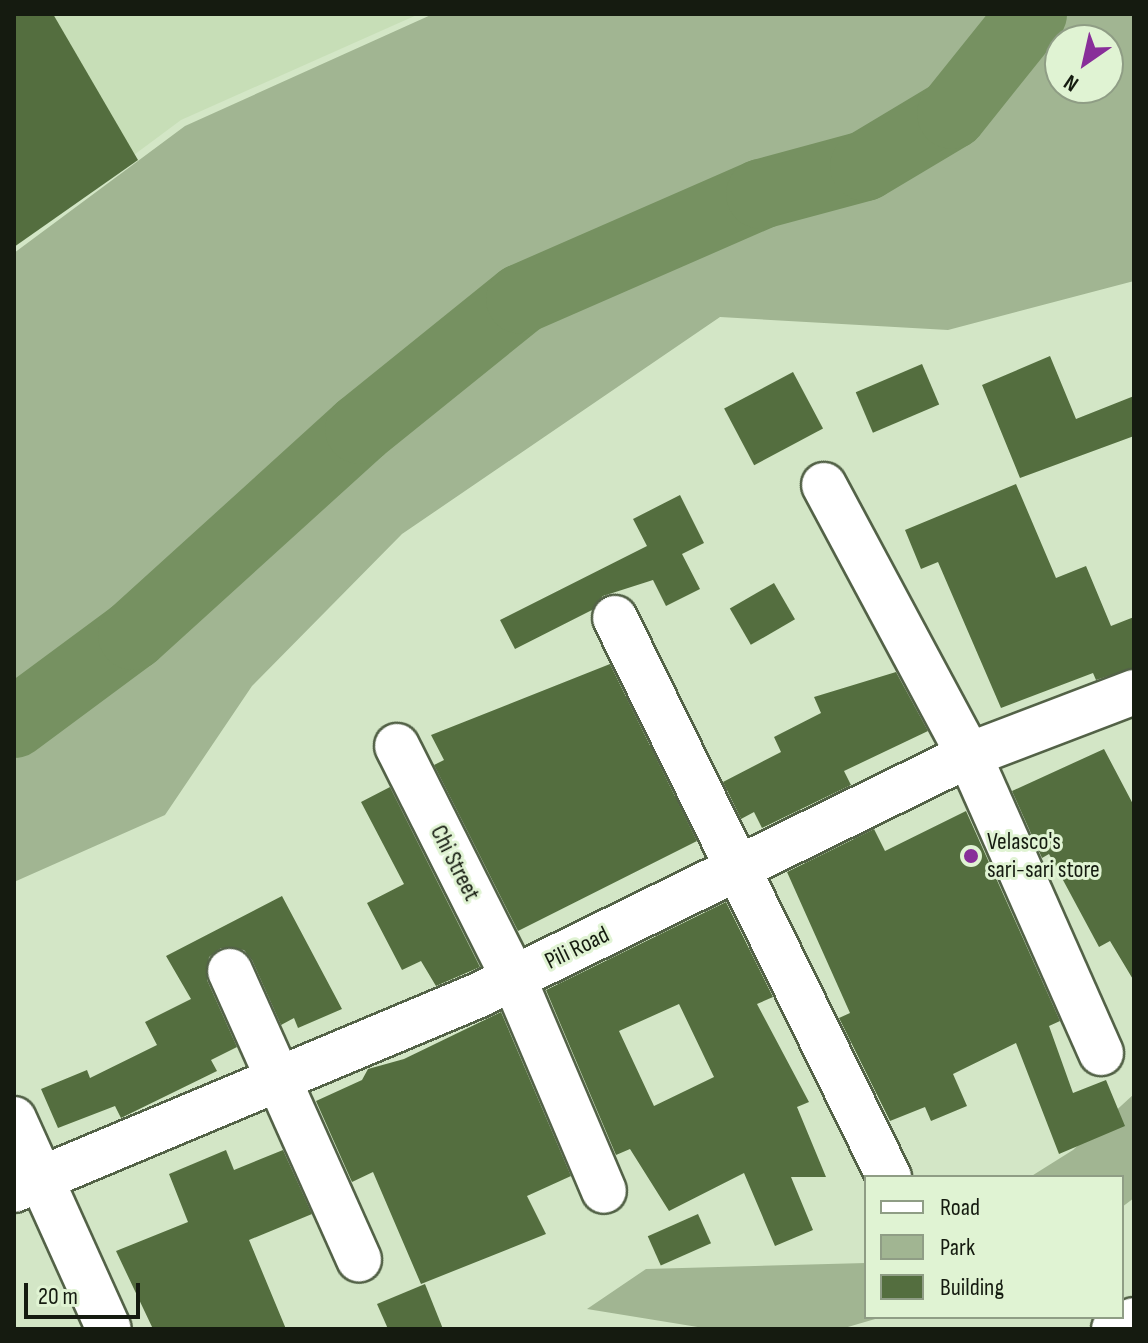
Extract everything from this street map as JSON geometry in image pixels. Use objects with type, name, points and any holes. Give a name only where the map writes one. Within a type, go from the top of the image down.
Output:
[{"type":"street","points":[[824,485],[969,755],[1101,1053]]},
{"type":"street","points":[[615,618],[735,872],[888,1175]]},
{"type":"street","name":"Pili Road","points":[[26,1184],[278,1073],[514,979],[969,755],[1134,692]]},
{"type":"street","name":"Chi Street","points":[[397,746],[514,979],[604,1191]]},
{"type":"street","points":[[230,971],[359,1259]]},
{"type":"street","points":[[14,1119],[26,1184],[109,1329]]},
{"type":"street","points":[[1114,1329],[1134,1320]]},
{"type":"shaded area","points":[[14,14],[419,14],[181,120],[14,244]]},
{"type":"green space","points":[[433,14],[1134,14],[1134,281],[948,330],[720,317],[402,534],[252,686],[165,815],[14,882],[14,253],[185,126]]},
{"type":"green space","points":[[1134,1094],[1134,1198],[1124,1206],[1124,1175],[1033,1175],[1073,1150]]},
{"type":"green space","points":[[864,1263],[864,1319],[875,1319],[841,1329],[710,1329],[587,1309],[646,1269]]},
{"type":"building","points":[[14,14],[53,14],[138,160],[14,247]]},
{"type":"building","points":[[1050,356],[1076,419],[1134,396],[1134,436],[1020,478],[982,385]]},
{"type":"building","points":[[922,364],[939,405],[873,433],[856,392]]},
{"type":"building","points":[[793,372],[823,429],[754,465],[724,409]]},
{"type":"building","points":[[1016,484],[1056,578],[1086,566],[1111,626],[1134,617],[1134,668],[1096,680],[1093,673],[1001,708],[938,562],[921,569],[905,530]]},
{"type":"building","points":[[680,495],[704,543],[682,554],[700,589],[666,606],[653,580],[603,596],[592,610],[515,649],[500,620],[647,546],[633,519]]},
{"type":"building","points":[[774,583],[795,619],[751,645],[730,608]]},
{"type":"building","points":[[610,664],[697,841],[518,931],[434,765],[444,760],[431,735]]},
{"type":"building","points":[[896,672],[928,731],[844,771],[851,785],[762,828],[754,812],[741,819],[723,782],[781,752],[774,737],[821,713],[814,697]]},
{"type":"building","points":[[1104,749],[1134,806],[1134,981],[1110,941],[1099,947],[1049,854],[1042,858],[1012,791]]},
{"type":"building","points":[[390,787],[480,967],[436,986],[421,961],[402,970],[367,903],[404,884],[361,802]]},
{"type":"building","points":[[966,811],[1060,1021],[1049,1026],[1073,1093],[1106,1080],[1125,1126],[1059,1154],[1016,1043],[953,1074],[967,1106],[931,1121],[925,1107],[890,1121],[839,1018],[850,1013],[787,872],[874,829],[885,851]]},
{"type":"building","points":[[282,896],[342,1009],[298,1028],[294,1018],[281,1025],[252,960],[244,950],[221,948],[209,957],[207,980],[237,1047],[211,1060],[217,1071],[121,1118],[115,1106],[58,1128],[41,1089],[87,1070],[90,1078],[157,1045],[145,1022],[191,999],[166,956]]},
{"type":"building","points":[[726,902],[773,997],[757,1004],[809,1102],[797,1107],[826,1177],[791,1177],[813,1230],[775,1246],[744,1173],[669,1211],[630,1149],[616,1155],[546,990]],"holes":[[[679,1004],[714,1077],[654,1106],[619,1031]]]},
{"type":"building","points":[[501,1012],[571,1176],[527,1196],[546,1234],[421,1284],[373,1172],[352,1182],[316,1101],[362,1080],[368,1069],[404,1059]]},
{"type":"building","points":[[226,1150],[234,1170],[283,1150],[312,1214],[249,1240],[286,1329],[153,1329],[116,1251],[188,1222],[169,1174]]},
{"type":"building","points":[[698,1214],[711,1243],[661,1266],[648,1236]]},
{"type":"building","points":[[425,1284],[443,1329],[388,1329],[377,1304]]},
{"type":"waterway","points":[[14,723],[133,635],[360,429],[521,299],[761,194],[865,166],[952,114],[1032,14]]},
{"type":"place","name":"Velasco's sari-sari store","points":[[971,856]]}]
